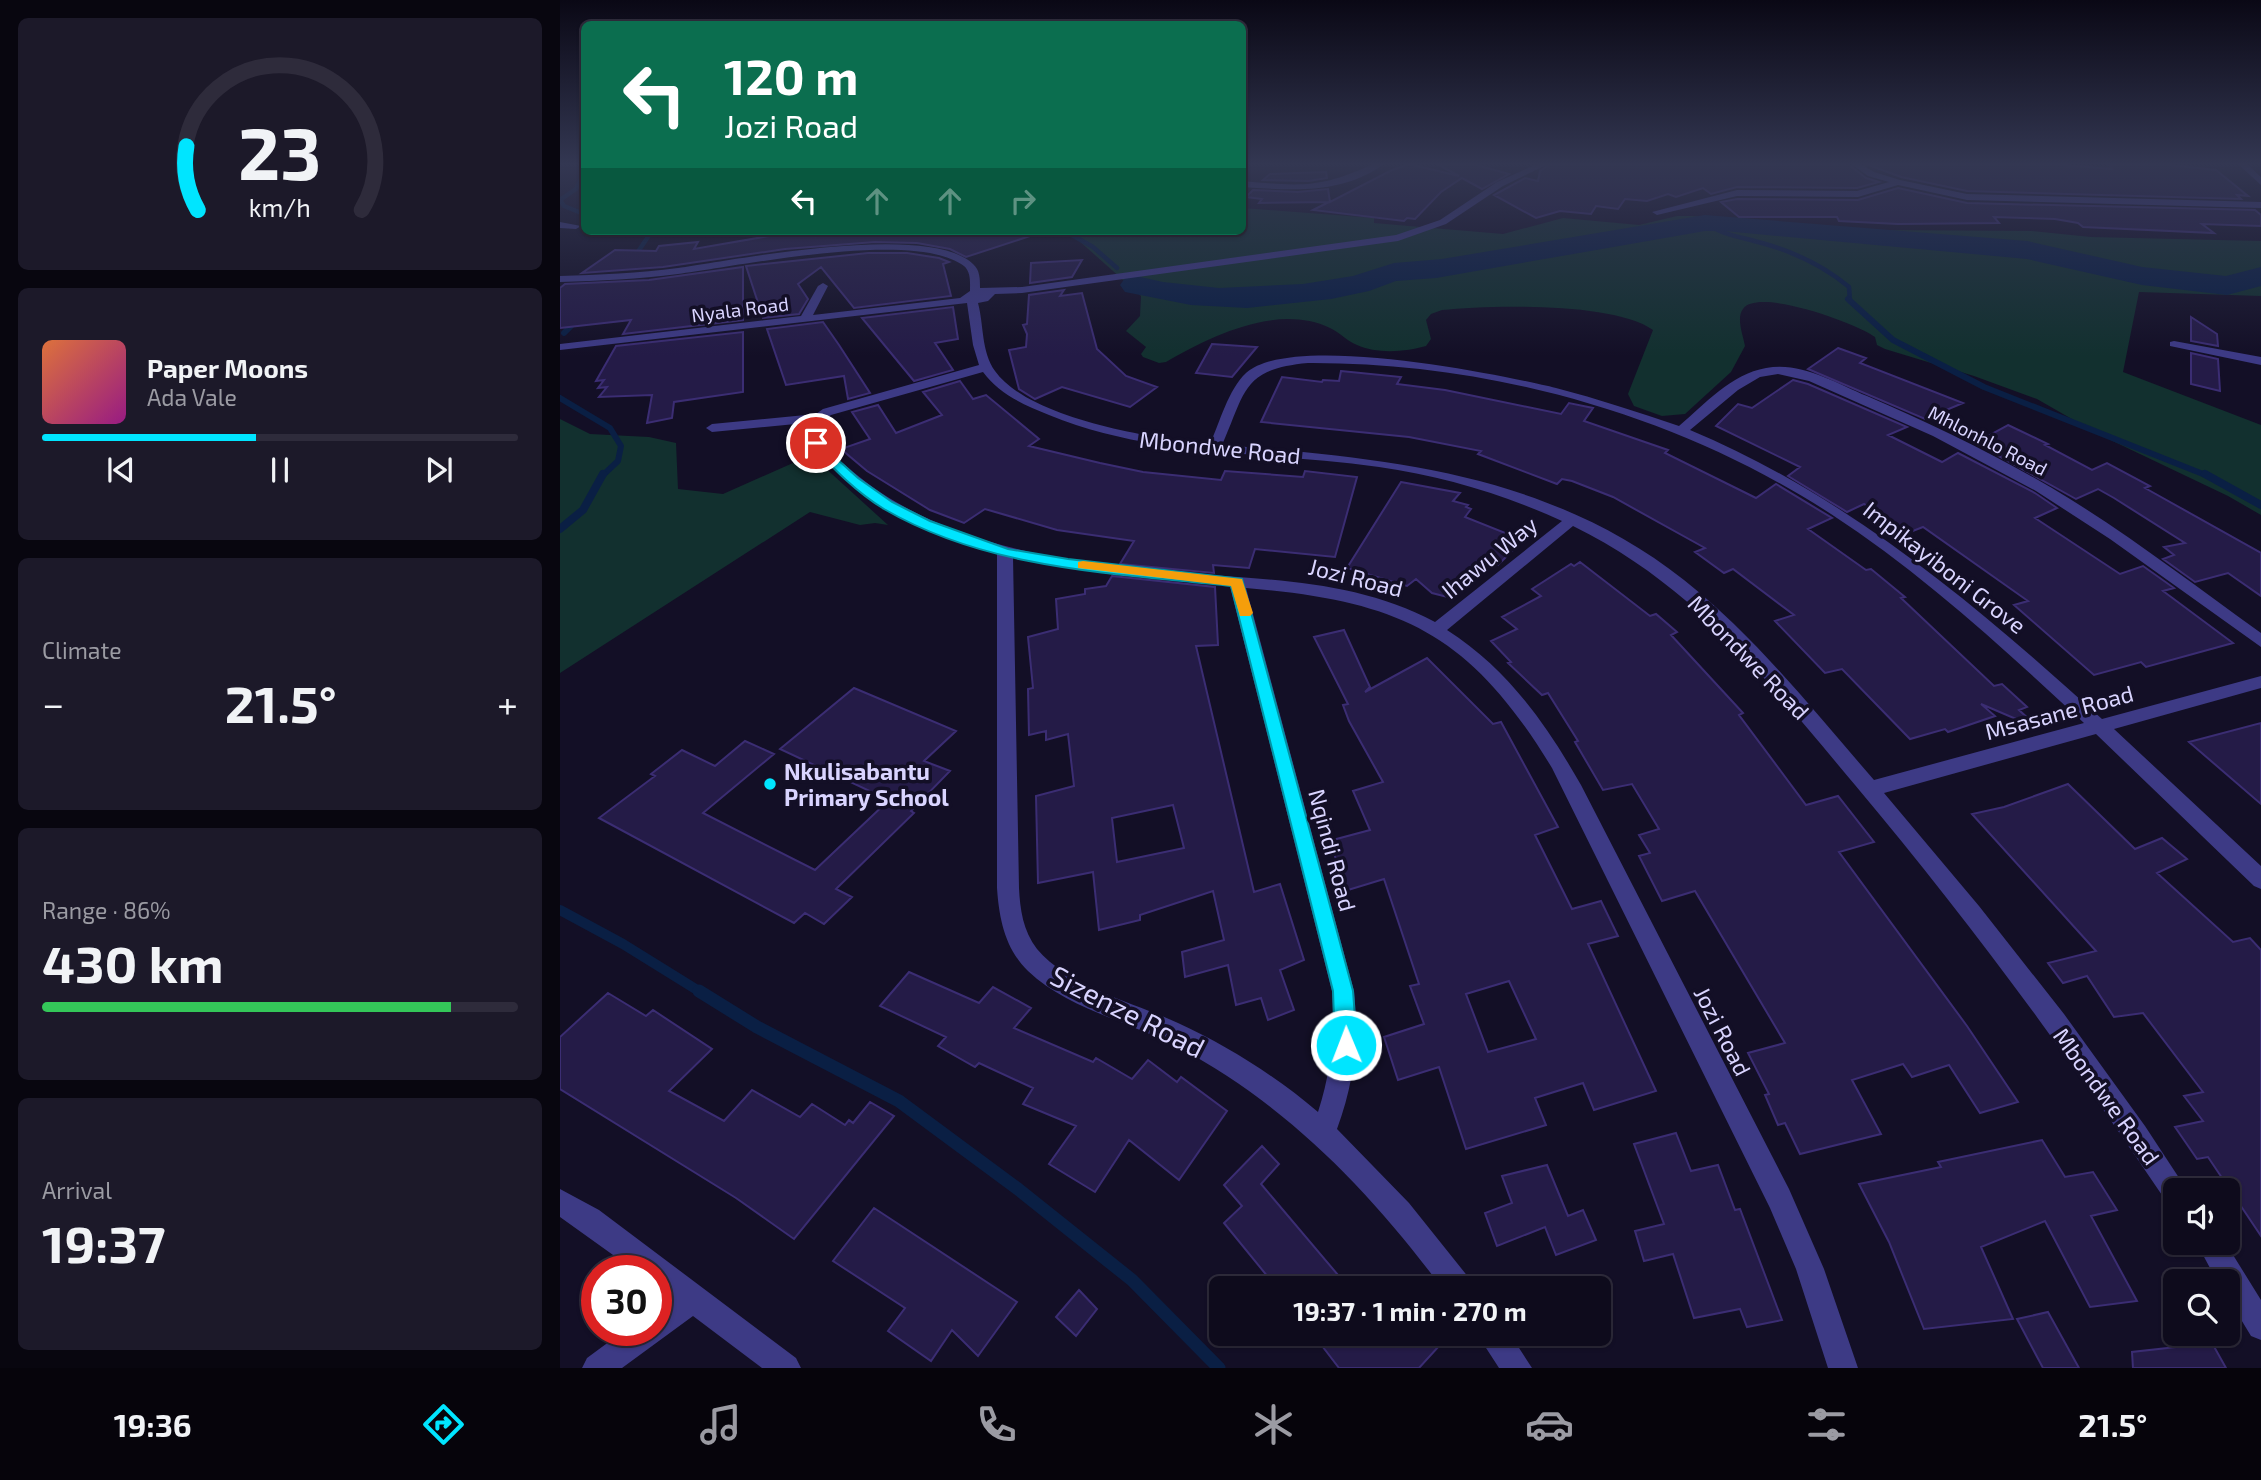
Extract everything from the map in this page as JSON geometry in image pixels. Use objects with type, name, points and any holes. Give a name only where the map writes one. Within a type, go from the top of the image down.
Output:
[{"type":"street","points":[[972,301],[1022,290],[1357,246],[1398,238],[1427,228]]},
{"type":"street","points":[[560,279],[643,274],[824,253],[907,247],[936,251],[968,264],[976,278],[972,301],[977,336],[986,367],[862,400],[817,418],[712,428]]},
{"type":"street","points":[[805,319],[823,286]]},
{"type":"street","name":"Nyala Road","points":[[560,347],[924,303],[972,301],[987,296]]},
{"type":"street","points":[[2174,344],[2261,361]]},
{"type":"street","name":"Impikayiboni Grove","points":[[1214,449],[1249,377],[1272,363],[1298,360],[1406,366],[1516,382],[1634,414],[1681,432],[1756,465],[1872,535],[1963,605],[2099,726],[2261,880]]},
{"type":"street","name":"Mbondwe Road","points":[[986,367],[998,382],[1023,399],[1089,427],[1162,444],[1328,457],[1418,469],[1504,492],[1572,520],[1651,563],[1713,614],[1756,657],[1870,789],[1982,926],[2166,1178]]},
{"type":"street","name":"Mhlonhlo Road","points":[[1681,432],[1736,386],[1756,374],[1779,370],[1814,379],[1886,409],[2040,487],[2095,522],[2261,641]]},
{"type":"street","name":"Jozi Road","points":[[817,418],[811,425],[810,433],[816,443],[854,481],[876,497],[925,524],[1005,553],[1068,564],[1277,584],[1348,596],[1401,612],[1436,630],[1467,652],[1502,684],[1529,718],[1571,788],[1727,1092],[1798,1239],[1843,1368]]},
{"type":"street","name":"Ihawu Way","points":[[1436,630],[1572,520]]},
{"type":"street","name":"Sizenze Road","points":[[1005,553],[1008,888],[1010,919],[1023,949],[1045,971],[1224,1060],[1289,1104],[1324,1131],[1395,1204],[1450,1276]]},
{"type":"street","name":"Nqindi Road","points":[[1237,582],[1343,991],[1346,1017],[1344,1070],[1324,1131]]},
{"type":"street","name":"Msasane Road","points":[[1870,789],[2261,682]]},
{"type":"street","points":[[560,1202],[635,1255]]},
{"type":"street","points":[[2217,1255],[2261,1326]]},
{"type":"street","points":[[672,1283],[786,1368]]},
{"type":"street","points":[[672,1314],[693,1299]]},
{"type":"street","points":[[597,1368],[628,1346]]},
{"type":"street","points":[[1501,1346],[1517,1368]]},
{"type":"green space","points":[[1246,228],[1431,228],[1503,234],[1526,228],[1849,228],[2032,231],[2091,237],[2261,241],[2261,296],[2139,292],[2123,372],[2261,425],[2261,515],[2228,496],[2098,434],[2037,399],[1974,376],[1885,349],[1877,345],[1875,337],[1864,331],[1829,316],[1786,304],[1752,303],[1743,309],[1740,322],[1745,346],[1731,372],[1685,414],[1662,416],[1634,406],[1628,394],[1653,330],[1635,321],[1610,314],[1520,307],[1442,310],[1431,314],[1426,320],[1431,339],[1426,346],[1391,351],[1365,348],[1330,328],[1310,321],[1267,321],[1224,333],[1159,363],[1143,357],[1141,354],[1146,347],[1126,331],[1140,316],[1141,296],[1072,235],[1246,235]]},
{"type":"green space","points":[[560,419],[590,434],[649,437],[676,443],[678,489],[723,494],[811,455],[888,525],[860,525],[810,512],[560,673]]},
{"type":"building","points":[[2101,228],[2207,228],[2214,233]]},
{"type":"building","points":[[775,235],[1030,235],[966,257],[950,249],[917,243],[875,242],[785,249],[663,267],[582,273],[615,250],[656,251],[659,246],[698,242],[694,249]]},
{"type":"building","points":[[868,253],[907,253],[949,262],[943,264],[951,296],[854,308],[821,267],[798,284],[808,299],[799,314],[763,318],[746,266]]},
{"type":"building","points":[[1082,260],[1072,277],[1030,283],[1031,263]]},
{"type":"building","points":[[743,267],[743,320],[623,334],[631,320],[560,328],[560,288],[565,284],[649,280]]},
{"type":"building","points":[[1064,290],[1060,296],[1082,293],[1097,349],[1126,376],[1157,387],[1130,407],[1062,387],[1035,399],[1019,389],[1009,350],[1026,347],[1027,334],[1023,325],[1027,324],[1029,295]]},
{"type":"building","points":[[953,307],[958,339],[935,343],[953,370],[914,381],[862,318]]},
{"type":"building","points":[[2191,317],[2217,334],[2218,346],[2191,341]]},
{"type":"building","points":[[823,322],[870,393],[848,399],[844,376],[786,385],[767,329]]},
{"type":"building","points":[[743,332],[743,392],[674,402],[672,418],[647,423],[652,395],[599,397],[607,387],[598,388],[604,380],[596,381],[616,346]]},
{"type":"building","points":[[1212,344],[1257,347],[1232,377],[1196,373]]},
{"type":"building","points":[[1838,348],[1866,358],[1860,363],[1963,403],[1925,419],[1808,369]]},
{"type":"building","points":[[2191,353],[2218,359],[2220,391],[2191,384]]},
{"type":"building","points":[[1341,371],[1401,377],[1397,384],[1445,390],[1561,414],[1569,403],[1593,408],[1584,421],[1668,450],[1665,453],[1756,498],[1776,484],[1832,518],[1808,529],[1866,570],[1871,569],[1905,597],[1901,598],[1994,686],[2002,684],[2027,707],[2019,710],[2032,722],[2030,725],[1981,704],[1995,716],[1948,732],[1945,729],[1910,739],[1842,669],[1825,673],[1775,621],[1794,615],[1733,569],[1724,573],[1695,552],[1705,548],[1613,497],[1572,481],[1562,479],[1557,484],[1478,454],[1481,451],[1409,437],[1261,422],[1282,377],[1322,382],[1339,381]]},
{"type":"building","points":[[1793,380],[1907,427],[1888,435],[1942,462],[1958,453],[2035,493],[2057,508],[2035,518],[2120,574],[2143,566],[2174,588],[2163,591],[2233,643],[2146,667],[2141,662],[2094,675],[2014,605],[2028,601],[1923,527],[1908,533],[1864,504],[1847,512],[1788,476],[1800,467],[1716,426],[1738,404],[1752,408]]},
{"type":"building","points":[[960,381],[973,399],[986,395],[1039,439],[1029,446],[1143,472],[1221,480],[1225,471],[1303,477],[1305,471],[1357,477],[1335,557],[1255,549],[1249,568],[1213,565],[1214,573],[1120,564],[1134,541],[1057,530],[985,509],[964,523],[930,510],[867,471],[841,449],[870,439],[852,412],[878,405],[896,433],[942,415],[923,392]]},
{"type":"building","points":[[2008,425],[2048,444],[2045,445],[2092,470],[2107,463],[2150,486],[2145,488],[2261,553],[2261,596],[2228,573],[2195,582],[2163,559],[2174,555],[2164,547],[2185,543],[2114,498],[2098,489],[2076,499],[1975,443]]},
{"type":"building","points":[[1401,482],[1460,493],[1453,501],[1468,505],[1466,507],[1471,509],[1465,517],[1523,540],[1498,565],[1488,558],[1451,598],[1432,593],[1416,579],[1407,586],[1347,568]]},
{"type":"building","points":[[1580,562],[1650,616],[1656,614],[1677,632],[1671,635],[1743,713],[1739,715],[1806,805],[1838,796],[1874,842],[1839,852],[1967,1026],[2018,1102],[1980,1113],[1949,1065],[1912,1077],[1903,1064],[1852,1080],[1881,1134],[1800,1154],[1785,1123],[1778,1125],[1765,1095],[1769,1094],[1748,1053],[1785,1043],[1695,891],[1662,901],[1639,856],[1650,853],[1639,835],[1659,829],[1632,784],[1603,790],[1575,742],[1578,741],[1548,693],[1542,695],[1508,663],[1511,662],[1491,641],[1517,629],[1502,617],[1541,596],[1532,589],[1571,564],[1574,566]]},
{"type":"building","points":[[1112,576],[1215,587],[1218,645],[1196,646],[1254,892],[1280,884],[1304,960],[1280,970],[1294,1010],[1268,1020],[1261,998],[1236,1005],[1228,965],[1185,977],[1182,952],[1224,940],[1213,891],[1140,915],[1140,920],[1099,930],[1093,872],[1038,883],[1036,796],[1074,786],[1068,734],[1046,740],[1046,731],[1029,735],[1028,689],[1033,688],[1028,637],[1058,629],[1056,599],[1085,594],[1085,589],[1106,586]],"holes":[[[1173,805],[1184,848],[1117,862],[1112,818]]]},
{"type":"building","points":[[1344,630],[1370,687],[1365,692],[1427,658],[1493,724],[1501,722],[1558,827],[1535,835],[1572,909],[1601,901],[1618,936],[1588,944],[1656,1091],[1594,1110],[1583,1083],[1535,1098],[1546,1125],[1466,1149],[1439,1067],[1398,1080],[1384,1037],[1424,1024],[1410,986],[1419,984],[1384,879],[1348,890],[1329,841],[1370,830],[1353,791],[1383,782],[1349,721],[1343,705],[1348,704],[1314,637]],"holes":[[[1509,981],[1536,1039],[1488,1052],[1466,994]]]},
{"type":"building","points":[[854,688],[956,731],[924,761],[950,771],[911,811],[914,813],[836,889],[852,897],[824,924],[805,913],[794,923],[599,818],[655,776],[651,774],[682,750],[715,766],[745,741],[774,754],[703,813],[815,870],[889,800],[780,749]]},
{"type":"building","points":[[2261,723],[2261,804],[2189,742]]},
{"type":"building","points":[[2068,784],[2135,849],[2162,838],[2187,859],[2157,873],[2233,942],[2250,938],[2261,950],[2261,1236],[2240,1205],[2240,1178],[2222,1178],[2208,1157],[2197,1159],[2175,1127],[2203,1121],[2184,1096],[2203,1092],[2143,1013],[2114,1017],[2087,976],[2063,983],[2048,963],[2096,951],[1972,814],[2004,807]]},
{"type":"building","points":[[909,972],[979,1003],[993,987],[1031,1008],[1014,1028],[1093,1062],[1096,1058],[1132,1079],[1148,1060],[1177,1082],[1181,1077],[1227,1111],[1179,1180],[1129,1140],[1095,1192],[1049,1164],[1076,1126],[1023,1104],[1033,1088],[979,1063],[975,1067],[938,1046],[946,1037],[880,1006]]},
{"type":"building","points":[[608,993],[646,1016],[653,1010],[712,1049],[669,1091],[724,1121],[752,1090],[800,1117],[812,1104],[845,1125],[849,1120],[853,1123],[870,1102],[894,1116],[794,1239],[736,1198],[560,1089],[560,1037]]},
{"type":"building","points":[[1676,1133],[1691,1171],[1718,1165],[1735,1210],[1740,1209],[1782,1320],[1747,1327],[1740,1309],[1694,1318],[1673,1254],[1644,1261],[1635,1231],[1664,1224],[1634,1144]]},
{"type":"building","points":[[2042,1140],[2065,1177],[2093,1172],[2117,1210],[2091,1216],[2137,1301],[2090,1307],[2045,1221],[1981,1247],[2013,1319],[1924,1329],[1889,1242],[1859,1184],[1941,1167],[1938,1162]]},
{"type":"building","points":[[1262,1146],[1279,1164],[1261,1184],[1339,1276],[1267,1276],[1224,1223],[1242,1206],[1224,1185]]},
{"type":"building","points":[[1547,1165],[1568,1216],[1583,1210],[1596,1240],[1556,1255],[1545,1227],[1497,1246],[1485,1213],[1512,1203],[1502,1176]]},
{"type":"building","points":[[874,1208],[1017,1302],[978,1356],[952,1330],[931,1361],[888,1331],[905,1308],[833,1261]]},
{"type":"building","points":[[1079,1290],[1097,1309],[1076,1336],[1056,1317]]},
{"type":"building","points":[[2048,1312],[2079,1368],[2043,1368],[2017,1319]]},
{"type":"building","points":[[1322,1346],[1439,1346],[1419,1368],[1339,1368]]},
{"type":"building","points":[[2214,1346],[2226,1368],[2133,1368],[2132,1352]]},
{"type":"waterway","points":[[1136,285],[1191,296],[1275,296],[1358,284],[1394,272],[1442,268],[1677,228]]},
{"type":"waterway","points":[[1714,228],[1808,260],[1849,287],[1850,301]]},
{"type":"waterway","points":[[1778,228],[2027,250],[2142,276],[2227,286],[2261,276]]},
{"type":"waterway","points":[[633,259],[649,235]]},
{"type":"waterway","points":[[1072,235],[1093,247],[1117,268]]},
{"type":"waterway","points":[[1850,301],[1893,340],[1984,387],[2208,476]]},
{"type":"waterway","points":[[564,333],[578,319]]},
{"type":"waterway","points":[[560,398],[610,428],[621,446],[618,461],[602,476]]},
{"type":"waterway","points":[[560,529],[583,510],[603,474]]},
{"type":"waterway","points":[[2205,474],[2261,505]]},
{"type":"waterway","points":[[560,910],[623,944],[702,993]]},
{"type":"waterway","points":[[699,991],[757,1027],[899,1101],[1018,1189],[1132,1280],[1219,1368]]},
{"type":"slow traffic","points":[[1083,565],[1237,582],[1245,613]]},
{"type":"place","name":"Nkulisabantu Primary School","points":[[770,784]]},
{"type":"route","points":[[816,443],[854,481],[888,505],[925,524],[1005,553],[1068,564],[1237,582],[1343,991],[1346,1045]]}]
